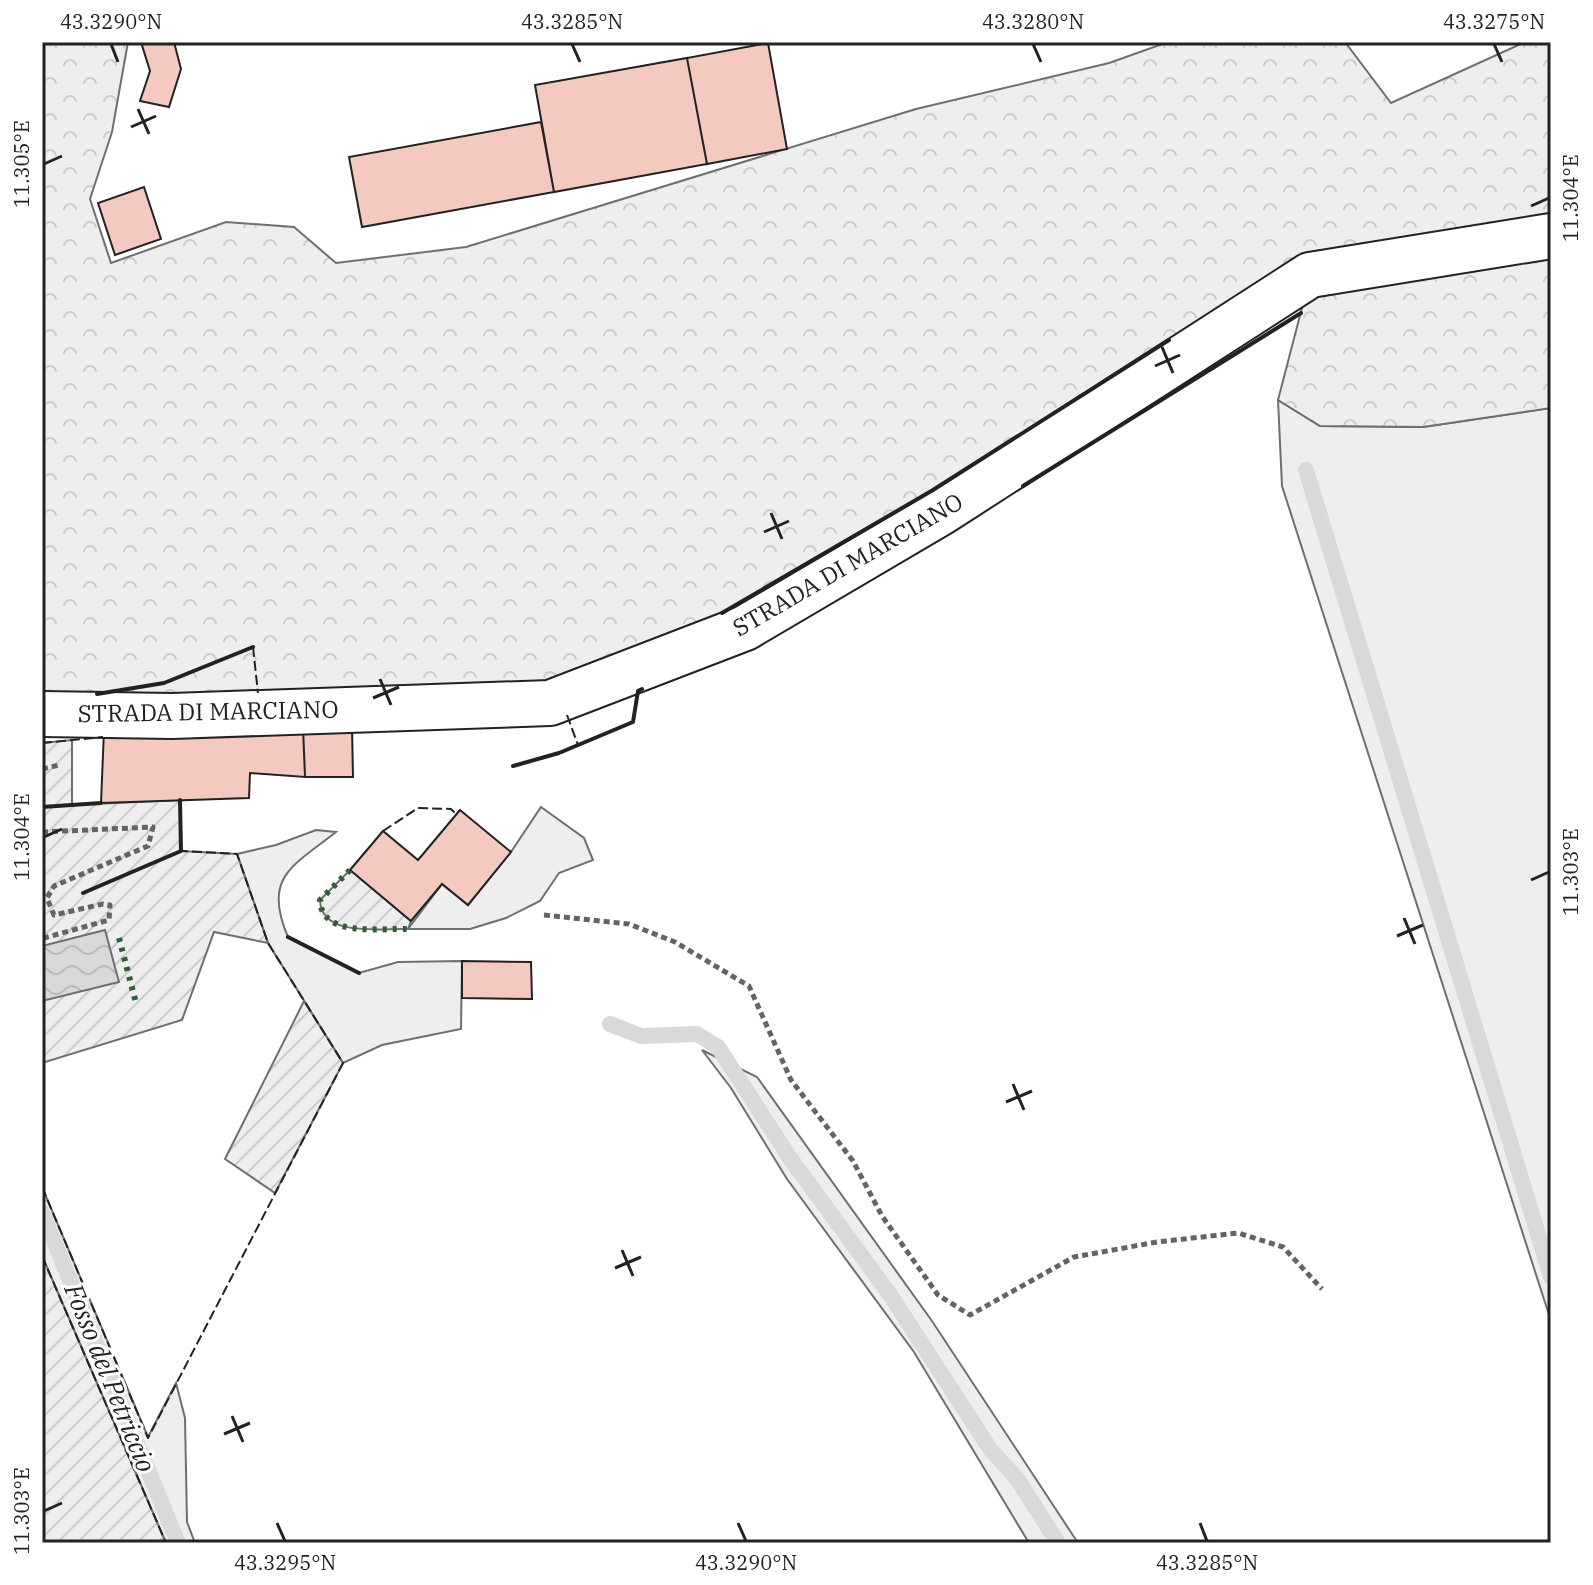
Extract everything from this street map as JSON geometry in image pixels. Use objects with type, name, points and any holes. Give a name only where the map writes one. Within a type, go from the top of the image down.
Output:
[{"type":"street","name":"STRADA DI MARCIANO","points":[[42,714],[172,716],[550,703],[745,628],[942,512],[1310,275],[1551,236]]},
{"type":"path","points":[[42,832],[153,827],[148,846],[54,886],[47,898],[54,915],[110,905],[109,920],[44,938]]},
{"type":"path","points":[[544,915],[629,924],[675,942],[749,986],[791,1080],[853,1161],[882,1216],[938,1295],[970,1315],[1074,1257],[1157,1242],[1238,1233],[1283,1247],[1322,1289]]},
{"type":"green space","points":[[44,42],[128,42],[112,132],[90,199],[111,263],[226,222],[294,227],[336,263],[466,247],[916,109],[1109,63],[1168,42],[1345,42],[1391,103],[1525,42],[1551,42],[1551,408],[1423,427],[1320,426],[1278,400],[1310,277],[942,512],[550,703],[42,714]]},
{"type":"green space","points":[[1278,400],[1320,426],[1423,427],[1551,408],[1551,1321],[1282,486]]},
{"type":"green space","points":[[72,740],[72,805],[180,800],[181,851],[237,854],[268,943],[214,932],[182,1020],[42,1063],[42,743]]},
{"type":"green space","points":[[541,807],[584,838],[593,860],[559,873],[540,901],[506,918],[470,929],[408,929],[442,884],[468,905],[511,852]]},
{"type":"green space","points":[[316,830],[336,832],[295,864],[280,886],[278,900],[288,937],[359,973],[398,962],[462,961],[461,1029],[382,1045],[343,1063],[268,943],[237,854],[276,845]]},
{"type":"green space","points":[[350,870],[411,921],[408,929],[354,928],[330,920],[323,912],[320,900]]},
{"type":"green space","points":[[304,1001],[343,1063],[275,1193],[225,1159]]},
{"type":"green space","points":[[702,1050],[757,1077],[932,1321],[1078,1543],[1029,1543],[914,1352],[787,1179],[731,1088]]},
{"type":"green space","points":[[42,1187],[148,1437],[176,1383],[185,1418],[187,1522],[195,1543],[166,1543],[42,1256]]},
{"type":"green space","points":[[42,1256],[166,1543],[42,1543]]},
{"type":"water","points":[[105,930],[119,982],[42,1001],[42,946]]},
{"type":"building","points":[[141,42],[174,42],[181,69],[169,107],[140,101],[150,71]]},
{"type":"building","points":[[768,43],[787,149],[707,164],[687,58]]},
{"type":"building","points":[[687,58],[707,164],[554,192],[535,85]]},
{"type":"building","points":[[541,122],[554,192],[362,227],[349,157]]},
{"type":"building","points":[[144,187],[161,239],[115,255],[98,203]]},
{"type":"building","points":[[352,726],[353,777],[305,777],[303,727]]},
{"type":"building","points":[[303,727],[305,777],[250,773],[249,798],[101,803],[104,730]]},
{"type":"building","points":[[460,810],[511,852],[468,905],[442,884],[411,921],[350,870],[383,831],[418,860]]},
{"type":"building","points":[[462,961],[531,962],[532,999],[462,998]]},
{"type":"waterway","points":[[1306,470],[1551,1277]]},
{"type":"waterway","points":[[610,1024],[641,1036],[697,1034],[718,1047],[790,1158],[891,1296],[990,1449],[1018,1480],[1058,1543]]},
{"type":"waterway","name":"Fosso del Petriccio","points":[[42,1212],[178,1543]]},
{"type":"hedge","points":[[350,870],[320,900],[323,912],[330,920],[354,928],[408,929]]},
{"type":"hedge","points":[[119,938],[136,1003]]},
{"type":"fence","points":[[253,647],[258,693]]},
{"type":"fence","points":[[567,715],[578,745]]},
{"type":"fence","points":[[42,743],[103,737]]},
{"type":"fence","points":[[383,831],[418,808],[451,809],[456,814]]},
{"type":"fence","points":[[42,1187],[148,1438],[343,1063],[268,943],[237,854],[181,851]]},
{"type":"fence","points":[[42,1256],[166,1543]]},
{"type":"wall","points":[[1023,486],[1301,313]]},
{"type":"wall","points":[[722,613],[933,490],[1169,340]]},
{"type":"wall","points":[[97,694],[164,683],[253,647]]},
{"type":"wall","points":[[513,766],[559,753],[633,722],[638,691],[642,689]]},
{"type":"wall","points":[[83,893],[181,851],[180,800]]},
{"type":"wall","points":[[42,807],[101,803]]},
{"type":"wall","points":[[288,937],[359,973]]}]
